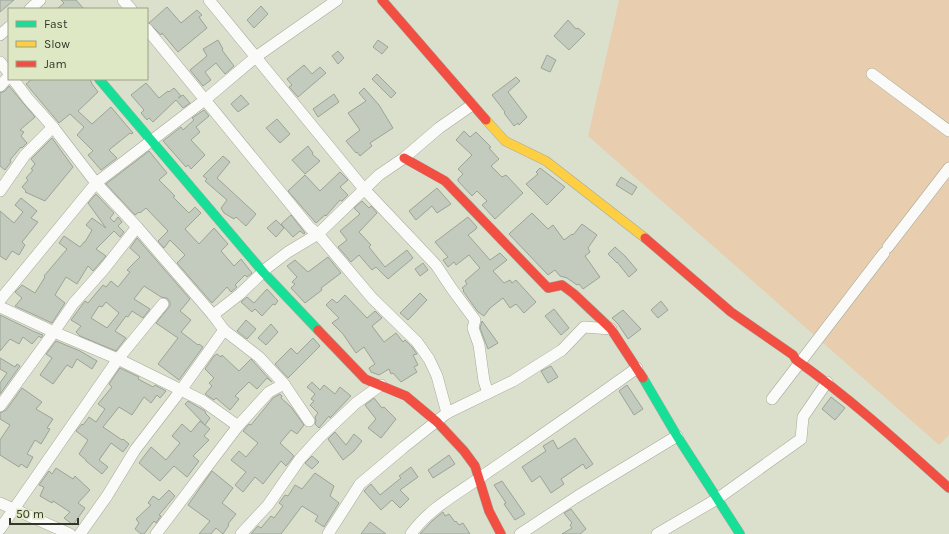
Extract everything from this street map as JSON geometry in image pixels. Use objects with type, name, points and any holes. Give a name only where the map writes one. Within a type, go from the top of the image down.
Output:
[{"type":"street","points":[[123,0],[130,8]]},
{"type":"street","points":[[210,0],[257,56],[364,190],[436,265],[475,320],[473,328],[479,345],[484,381],[488,393]]},
{"type":"street","points":[[0,300],[96,183],[206,99],[257,56],[337,0]]},
{"type":"street","points":[[382,0],[472,105],[505,141],[546,161],[628,224],[731,312],[793,355],[796,360],[827,382],[876,422],[949,488]]},
{"type":"street","points":[[0,35],[8,28]]},
{"type":"street","points":[[148,30],[206,99],[310,228],[318,234],[372,298],[417,342],[429,359],[437,376],[447,413]]},
{"type":"street","points":[[0,62],[8,73]]},
{"type":"street","points":[[872,74],[949,131]]},
{"type":"street","points":[[0,86],[8,75]]},
{"type":"street","points":[[15,80],[28,99],[53,127],[96,183],[137,227],[213,315],[224,330],[259,357],[284,384],[309,421]]},
{"type":"street","points":[[100,80],[264,273],[365,380],[406,396],[437,422],[464,451],[475,466],[489,511],[501,534]]},
{"type":"street","points":[[213,315],[240,294],[264,273],[267,268],[288,252],[318,234],[379,175],[404,158],[439,128],[472,105]]},
{"type":"street","points":[[0,192],[25,155],[53,127]]},
{"type":"street","points":[[404,158],[445,181],[548,288],[562,285],[574,294],[611,329],[638,368],[677,436],[740,534]]},
{"type":"street","points":[[772,399],[949,168]]},
{"type":"street","points":[[0,406],[54,332],[72,304],[104,269],[137,227]]},
{"type":"street","points":[[0,529],[76,417],[118,359],[163,304]]},
{"type":"street","points":[[0,307],[118,359],[181,390],[203,401],[238,426]]},
{"type":"street","points":[[328,534],[360,484],[447,413],[513,381],[562,350],[584,327],[611,329]]},
{"type":"street","points":[[80,534],[107,496],[135,450],[181,390],[224,330]]},
{"type":"street","points":[[410,534],[419,522],[435,508],[638,368]]},
{"type":"street","points":[[657,534],[717,499],[801,439],[802,417],[827,382]]},
{"type":"street","points":[[156,534],[238,426],[269,392],[284,384]]},
{"type":"street","points":[[241,534],[268,505],[300,459],[320,437],[356,403],[381,385]]},
{"type":"street","points":[[520,534],[578,496],[677,436]]},
{"type":"street","points":[[0,503],[70,534]]},
{"type":"shaded area","points":[[619,0],[949,0],[949,435],[939,445],[588,136]]},
{"type":"building","points":[[0,0],[14,0],[0,12]]},
{"type":"building","points":[[61,0],[76,0],[83,8],[58,8],[64,3]]},
{"type":"building","points":[[261,6],[268,14],[254,28],[247,20]]},
{"type":"building","points":[[167,7],[181,23],[197,10],[202,15],[199,17],[207,28],[178,52],[162,33],[161,35],[149,23]]},
{"type":"building","points":[[568,20],[576,29],[578,28],[585,34],[569,50],[554,36]]},
{"type":"building","points":[[218,40],[223,49],[222,50],[234,66],[225,74],[216,63],[205,72],[211,80],[203,86],[190,70],[207,56],[203,49]]},
{"type":"building","points":[[378,40],[388,47],[382,54],[373,47]]},
{"type":"building","points":[[338,51],[344,58],[338,64],[332,56]]},
{"type":"building","points":[[547,55],[556,60],[550,72],[541,68]]},
{"type":"building","points":[[304,65],[312,74],[320,67],[326,73],[298,97],[289,87],[292,85],[287,79]]},
{"type":"building","points":[[377,74],[396,93],[391,98],[372,79]]},
{"type":"building","points":[[516,77],[520,81],[508,92],[527,117],[519,125],[518,123],[514,126],[492,95]]},
{"type":"building","points":[[31,80],[90,80],[98,92],[78,111],[92,124],[111,107],[133,133],[130,133],[109,150],[117,158],[101,170],[88,155],[93,151],[77,135],[84,127],[70,114],[59,123],[26,84]]},
{"type":"building","points":[[146,83],[159,98],[174,88],[181,96],[178,98],[183,95],[190,103],[183,108],[176,100],[153,122],[149,118],[147,120],[141,113],[144,110],[131,95]]},
{"type":"building","points":[[9,86],[35,117],[20,130],[24,132],[21,136],[27,143],[22,148],[21,147],[10,160],[11,162],[5,170],[0,166],[0,93],[5,91]]},
{"type":"building","points":[[364,88],[379,105],[393,128],[370,143],[372,146],[360,156],[346,141],[360,130],[348,113],[366,101],[359,93]]},
{"type":"building","points":[[334,94],[339,102],[318,117],[313,109]]},
{"type":"building","points":[[241,95],[249,104],[238,112],[231,104]]},
{"type":"building","points":[[204,110],[209,116],[196,127],[200,132],[191,140],[205,155],[191,169],[188,165],[186,167],[163,141],[181,127],[183,130],[194,120],[192,118]]},
{"type":"building","points":[[277,119],[290,134],[280,143],[266,128]]},
{"type":"building","points":[[464,131],[470,137],[476,132],[491,147],[489,148],[499,159],[491,166],[502,177],[506,175],[523,193],[495,219],[482,205],[487,201],[477,191],[472,196],[458,181],[463,174],[458,169],[472,155],[456,140]]},
{"type":"building","points":[[52,138],[73,167],[45,201],[25,192],[26,191],[22,187],[28,180],[26,178],[33,170],[31,169],[35,164],[31,159]]},
{"type":"building","points":[[308,146],[313,153],[312,154],[320,161],[305,174],[292,160]]},
{"type":"building","points":[[149,151],[167,173],[159,180],[175,196],[173,197],[189,213],[195,207],[201,213],[185,229],[199,244],[214,228],[228,244],[221,251],[234,266],[241,259],[252,273],[247,277],[245,275],[235,285],[237,287],[231,292],[227,287],[212,303],[177,263],[185,255],[170,240],[164,248],[158,241],[168,231],[146,208],[135,215],[106,184]]},
{"type":"building","points":[[223,156],[230,162],[217,178],[256,214],[246,226],[236,217],[234,219],[224,213],[221,208],[227,200],[205,181],[207,179],[203,176]]},
{"type":"building","points":[[540,168],[565,187],[547,205],[526,184],[538,174],[536,172]]},
{"type":"building","points":[[340,172],[348,180],[340,187],[348,195],[342,201],[340,200],[326,216],[325,215],[316,223],[288,191],[305,175],[320,191]]},
{"type":"building","points":[[621,177],[637,187],[632,195],[616,185]]},
{"type":"building","points":[[437,188],[451,204],[437,213],[432,206],[416,220],[409,211]]},
{"type":"building","points":[[96,194],[114,213],[110,218],[114,222],[118,217],[122,222],[118,226],[124,232],[120,237],[114,231],[96,249],[106,256],[93,271],[88,266],[77,284],[66,277],[55,295],[65,303],[52,323],[15,306],[22,298],[15,292],[22,285],[35,293],[45,277],[44,276],[67,249],[59,243],[64,236],[80,247],[85,242],[92,230],[86,225],[92,218],[106,228],[88,203]]},
{"type":"building","points":[[21,198],[37,211],[31,218],[38,222],[22,242],[25,245],[19,255],[12,251],[6,260],[0,256],[0,211],[14,223],[23,212],[15,205]]},
{"type":"building","points":[[362,201],[369,208],[371,206],[377,213],[359,232],[371,245],[369,247],[385,267],[407,250],[413,258],[388,279],[376,267],[372,270],[359,255],[351,262],[338,247],[347,240],[340,231],[360,214],[354,208]]},
{"type":"building","points":[[532,213],[548,229],[553,225],[564,240],[572,234],[573,235],[582,224],[597,235],[588,248],[590,252],[585,256],[600,277],[583,289],[579,284],[577,285],[567,278],[560,276],[555,270],[548,275],[509,234]]},
{"type":"building","points":[[291,215],[305,233],[304,234],[300,231],[293,237],[281,224]]},
{"type":"building","points":[[468,217],[477,227],[468,235],[490,260],[500,253],[507,260],[493,271],[504,283],[510,280],[512,283],[516,280],[536,302],[524,313],[516,304],[510,308],[503,298],[490,308],[484,316],[478,312],[462,288],[467,284],[465,281],[480,268],[469,255],[456,265],[454,262],[448,267],[443,260],[448,257],[435,242]]},
{"type":"building","points":[[276,220],[284,228],[276,237],[267,228]]},
{"type":"building","points":[[137,238],[190,299],[180,311],[191,320],[181,332],[203,347],[179,380],[158,364],[178,338],[156,323],[170,306],[170,302],[167,298],[161,297],[144,286],[134,299],[150,309],[143,318],[132,311],[128,317],[126,316],[115,331],[126,338],[116,351],[80,336],[76,332],[81,326],[71,320],[85,301],[88,303],[103,285],[106,287],[111,281],[118,287],[130,272],[127,270],[140,257],[130,248]],"holes":[[[106,302],[119,313],[107,328],[91,318],[99,306],[102,307]]]},
{"type":"building","points":[[615,247],[637,270],[629,277],[617,262],[608,254]]},
{"type":"building","points":[[328,257],[341,273],[321,288],[322,290],[305,303],[291,288],[295,284],[292,282],[297,277],[287,266],[295,260],[308,272]]},
{"type":"building","points":[[423,263],[428,270],[420,276],[415,269]]},
{"type":"building","points":[[267,289],[278,301],[275,305],[273,304],[262,316],[255,309],[252,312],[241,302],[247,297],[254,303]]},
{"type":"building","points":[[420,293],[427,300],[408,320],[400,313]]},
{"type":"building","points":[[345,295],[367,318],[375,311],[382,318],[372,326],[384,342],[396,333],[403,342],[405,340],[412,347],[417,354],[413,355],[418,365],[414,367],[417,372],[401,382],[393,373],[391,374],[389,369],[379,375],[371,372],[369,368],[375,364],[364,347],[356,353],[343,334],[332,323],[339,318],[326,305],[332,299],[337,303]]},
{"type":"building","points":[[661,301],[668,310],[658,318],[651,310]]},
{"type":"building","points":[[554,309],[569,328],[561,335],[545,316]]},
{"type":"building","points":[[623,310],[641,329],[628,339],[612,318]]},
{"type":"building","points":[[0,315],[43,335],[41,338],[39,336],[32,344],[23,337],[19,344],[10,339],[0,351]]},
{"type":"building","points":[[246,320],[256,329],[247,339],[237,331]]},
{"type":"building","points":[[482,321],[498,343],[488,349],[480,328]]},
{"type":"building","points":[[271,324],[278,332],[266,345],[258,338]]},
{"type":"building","points":[[313,338],[320,346],[288,378],[275,364],[291,348],[297,354]]},
{"type":"building","points":[[56,341],[80,351],[97,361],[92,369],[77,359],[72,368],[67,365],[53,384],[40,375],[52,358],[46,354]]},
{"type":"building","points":[[217,354],[221,357],[222,355],[239,371],[251,359],[272,382],[267,378],[257,389],[249,382],[235,396],[239,399],[230,410],[216,398],[214,400],[205,394],[212,386],[209,383],[214,378],[205,369]]},
{"type":"building","points":[[0,358],[15,367],[17,364],[20,366],[0,394],[0,383],[7,373],[0,369]]},
{"type":"building","points":[[551,366],[558,377],[548,383],[541,371]]},
{"type":"building","points":[[120,368],[139,377],[138,379],[153,387],[155,385],[166,391],[160,398],[157,395],[151,403],[144,397],[132,415],[119,407],[103,427],[129,444],[123,452],[111,443],[99,460],[108,467],[102,474],[79,454],[88,440],[76,431],[89,417],[96,422],[105,409],[98,404],[112,387],[109,384]]},
{"type":"building","points":[[312,382],[320,390],[324,385],[335,394],[340,387],[351,396],[330,418],[329,416],[319,428],[315,424],[315,417],[318,413],[310,405],[314,401],[311,399],[315,394],[307,387]]},
{"type":"building","points":[[627,385],[643,409],[634,415],[619,391]]},
{"type":"building","points":[[22,388],[42,402],[36,409],[53,419],[47,428],[50,429],[41,444],[35,440],[27,454],[33,457],[27,468],[21,464],[19,467],[0,455],[0,440],[10,425],[0,419],[0,413],[6,410]]},
{"type":"building","points":[[280,394],[282,396],[281,398],[291,407],[304,425],[297,434],[291,430],[280,443],[294,456],[286,466],[281,461],[263,484],[255,477],[243,492],[235,485],[246,472],[231,460],[239,451],[246,457],[258,443],[243,431],[249,424],[251,425],[273,398]]},
{"type":"building","points":[[831,397],[845,408],[835,420],[822,409]]},
{"type":"building","points":[[374,398],[382,408],[384,407],[396,419],[381,438],[368,428],[376,419],[365,405]]},
{"type":"building","points":[[188,401],[205,411],[210,418],[205,425],[185,404]]},
{"type":"building","points":[[200,421],[210,429],[204,436],[209,440],[193,456],[199,461],[187,477],[174,466],[160,481],[139,463],[151,447],[166,460],[180,443],[172,436],[182,424],[191,432]]},
{"type":"building","points":[[335,432],[346,445],[354,434],[362,441],[354,451],[343,460],[328,439]]},
{"type":"building","points":[[575,438],[593,464],[586,469],[583,464],[561,479],[564,484],[551,493],[540,476],[532,482],[522,467],[546,451],[543,446],[553,440],[558,449]]},
{"type":"building","points":[[449,455],[455,464],[433,478],[428,470]]},
{"type":"building","points":[[312,456],[319,462],[312,469],[305,463]]},
{"type":"building","points":[[411,467],[418,477],[400,490],[409,499],[400,508],[392,500],[381,510],[364,491],[371,484],[380,495],[401,478],[399,476]]},
{"type":"building","points":[[56,468],[73,479],[75,476],[90,490],[78,503],[85,508],[73,525],[64,518],[70,512],[53,501],[52,503],[40,496],[44,487],[39,485],[49,471],[52,474]]},
{"type":"building","points":[[212,471],[233,488],[222,503],[236,514],[228,524],[229,525],[223,534],[216,528],[211,534],[199,534],[210,521],[188,505]]},
{"type":"building","points":[[315,473],[334,486],[330,496],[339,503],[324,527],[315,521],[318,516],[302,506],[281,534],[251,534],[258,526],[261,528],[271,516],[274,518],[283,506],[279,503],[285,495],[288,496],[295,485],[302,489]]},
{"type":"building","points":[[502,481],[525,514],[515,520],[504,504],[506,503],[494,485]]},
{"type":"building","points":[[169,490],[175,496],[159,515],[161,516],[156,523],[154,521],[144,534],[141,534],[135,529],[139,523],[136,519],[151,505],[148,503],[153,496],[159,500]]},
{"type":"building","points":[[571,509],[586,529],[580,534],[562,534],[572,528],[570,525],[572,523],[564,513]]},
{"type":"building","points":[[443,512],[445,516],[449,514],[459,525],[463,523],[470,534],[420,534]]},
{"type":"building","points":[[370,522],[386,534],[361,534]]},
{"type":"traffic: fast","points":[[100,80],[264,273],[318,330]]},
{"type":"traffic: fast","points":[[643,378],[677,436],[740,534]]},
{"type":"traffic: slow","points":[[486,120],[505,141],[546,161],[645,238]]},
{"type":"traffic: jam","points":[[382,0],[486,120]]},
{"type":"traffic: jam","points":[[404,158],[445,181],[548,288],[562,285],[574,294],[611,329],[643,378]]},
{"type":"traffic: jam","points":[[645,238],[731,312],[793,355],[796,360],[855,406],[949,488]]},
{"type":"traffic: jam","points":[[318,330],[365,379],[406,396],[437,422],[464,451],[475,466],[489,511],[501,534]]}]
